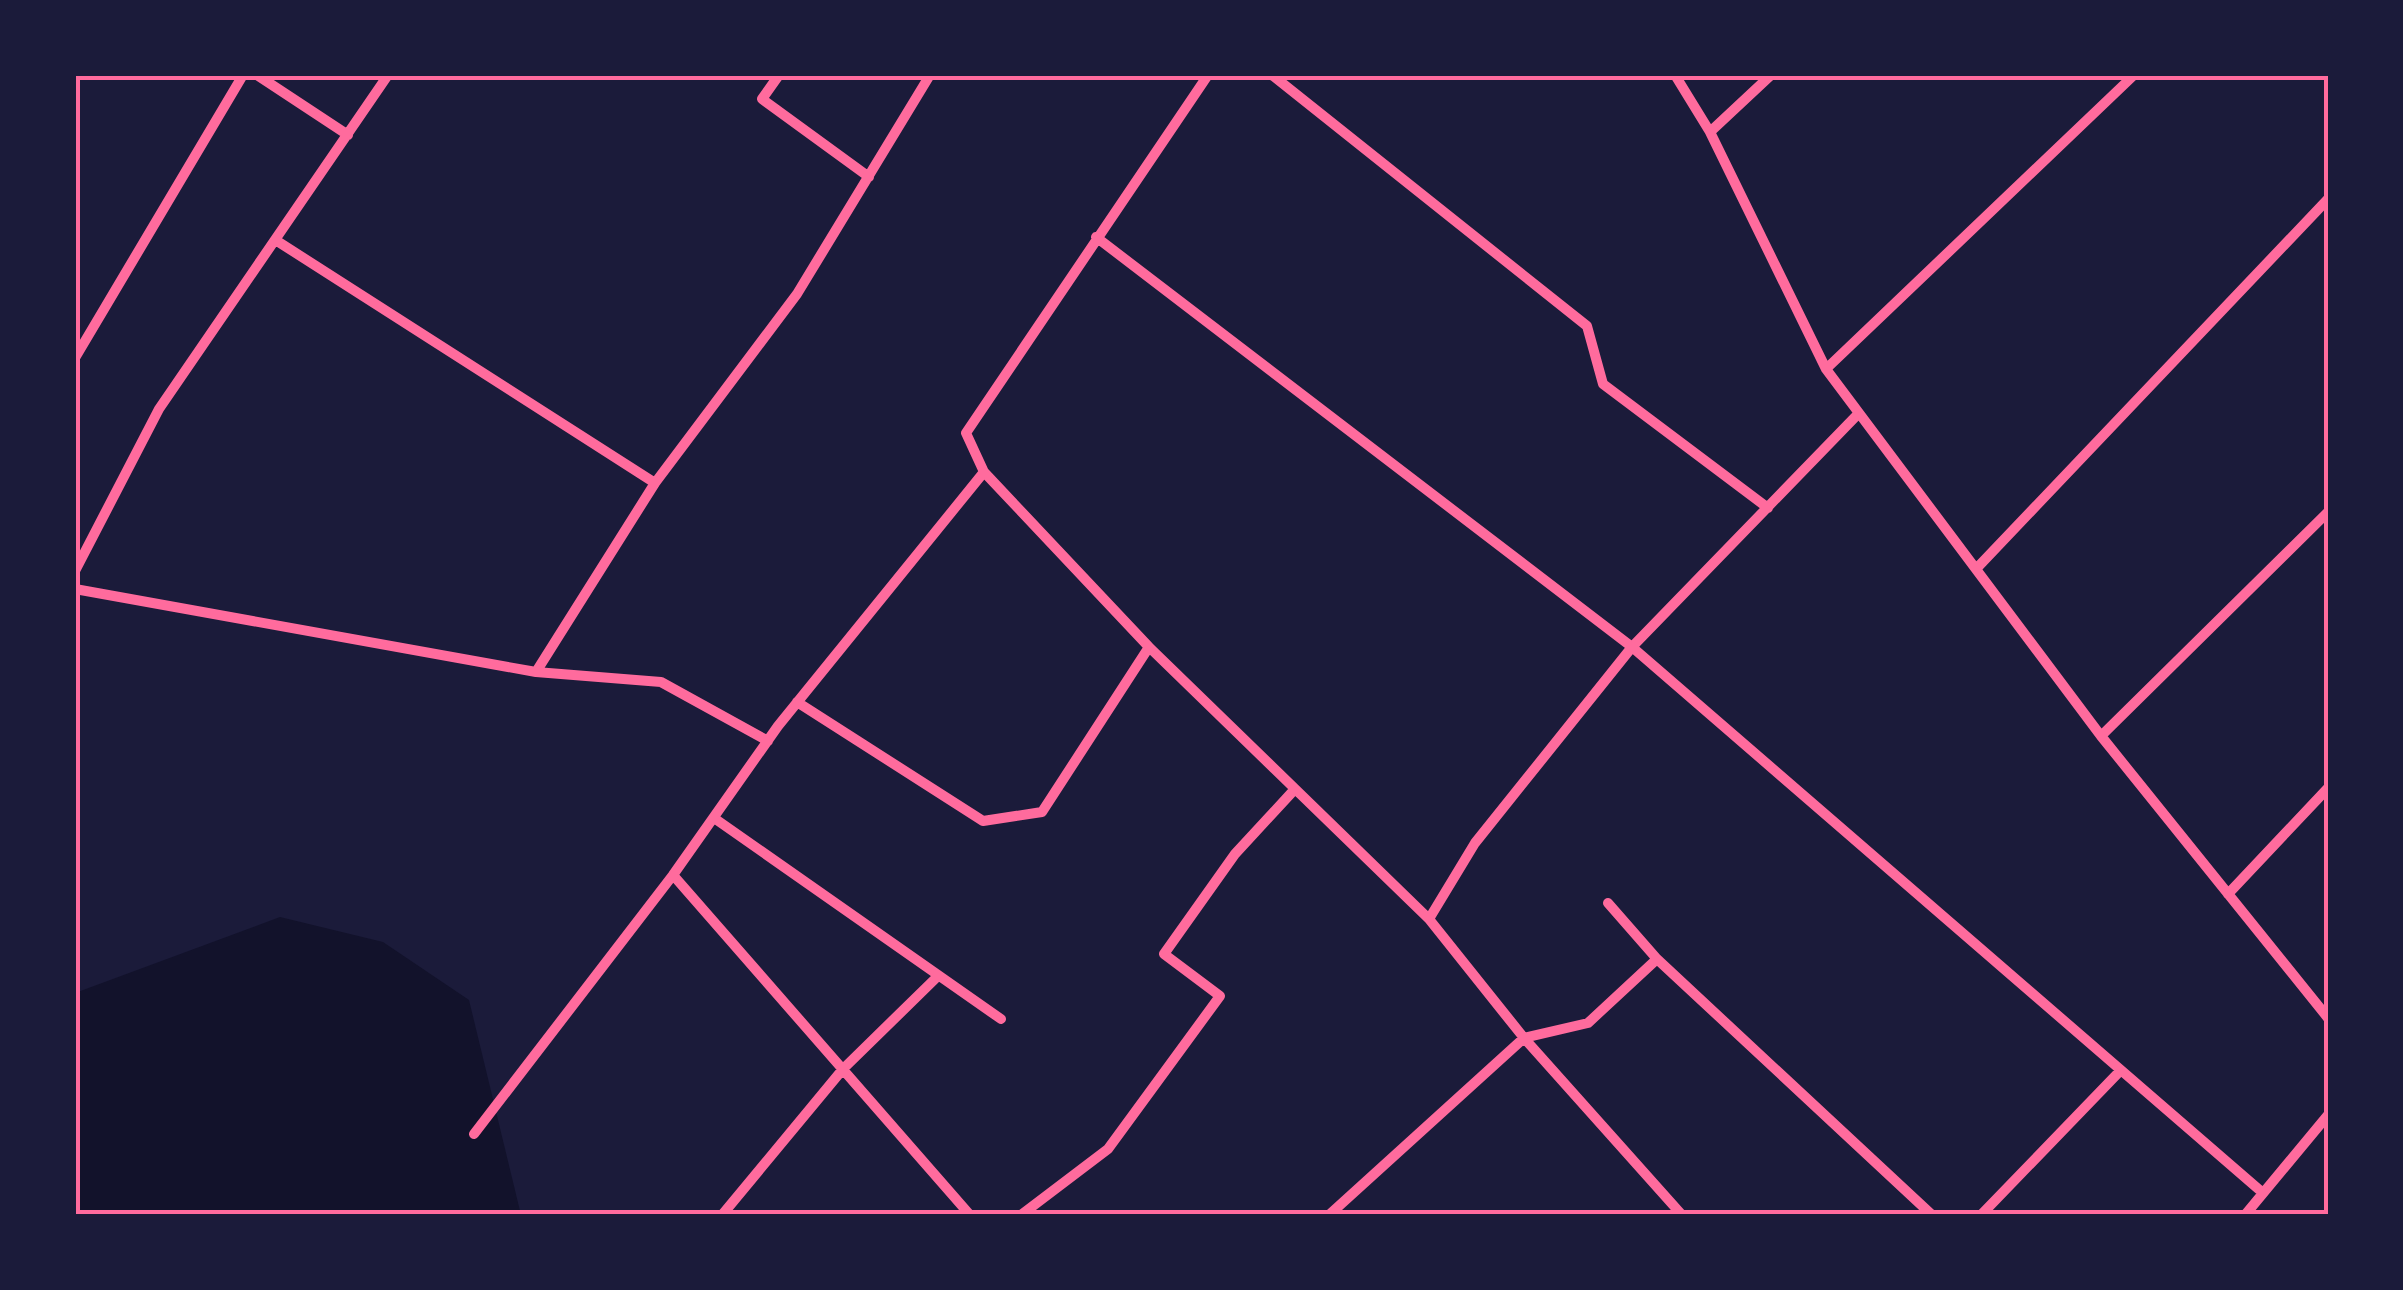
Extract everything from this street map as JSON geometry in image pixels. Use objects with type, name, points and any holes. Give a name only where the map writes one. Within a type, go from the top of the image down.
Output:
[{"type":"street","points":[[75,358],[243,75]]},
{"type":"street","points":[[257,75],[348,135]]},
{"type":"street","points":[[75,571],[159,409],[388,75]]},
{"type":"street","points":[[780,75],[762,99],[870,177]]},
{"type":"street","points":[[536,672],[655,483],[797,294],[930,75]]},
{"type":"street","points":[[1208,75],[966,432],[984,472],[1150,647],[1429,918],[1524,1038],[1682,1215]]},
{"type":"street","points":[[1272,75],[1587,326],[1603,384],[1768,508]]},
{"type":"street","points":[[1675,75],[1710,132],[1826,370],[2101,736],[2328,1018]]},
{"type":"street","points":[[1710,132],[1770,75]]},
{"type":"street","points":[[1826,370],[2134,75]]},
{"type":"street","points":[[1976,569],[2328,199]]},
{"type":"street","points":[[1096,237],[1632,648],[2263,1193]]},
{"type":"street","points":[[277,241],[655,483]]},
{"type":"street","points":[[1429,918],[1475,843],[1632,648],[1859,414]]},
{"type":"street","points":[[474,1134],[673,875],[768,740],[984,472]]},
{"type":"street","points":[[2101,736],[2328,512]]},
{"type":"street","points":[[75,589],[536,672],[660,682],[768,740]]},
{"type":"street","points":[[798,702],[984,822],[1042,812],[1150,647]]},
{"type":"street","points":[[2228,894],[2328,788]]},
{"type":"street","points":[[1021,1215],[1108,1149],[1220,996],[1164,954],[1235,854],[1296,789]]},
{"type":"street","points":[[714,818],[1000,1019]]},
{"type":"street","points":[[673,875],[970,1215]]},
{"type":"street","points":[[1608,903],[1658,959],[1932,1215]]},
{"type":"street","points":[[1329,1215],[1524,1038],[1588,1024],[1658,959]]},
{"type":"street","points":[[722,1215],[842,1068],[937,977]]},
{"type":"street","points":[[1981,1215],[2121,1070]]},
{"type":"street","points":[[2244,1215],[2328,1115]]},
{"type":"shaded area","points":[[280,917],[383,942],[469,1000],[521,1215],[75,1215],[75,993]]}]
